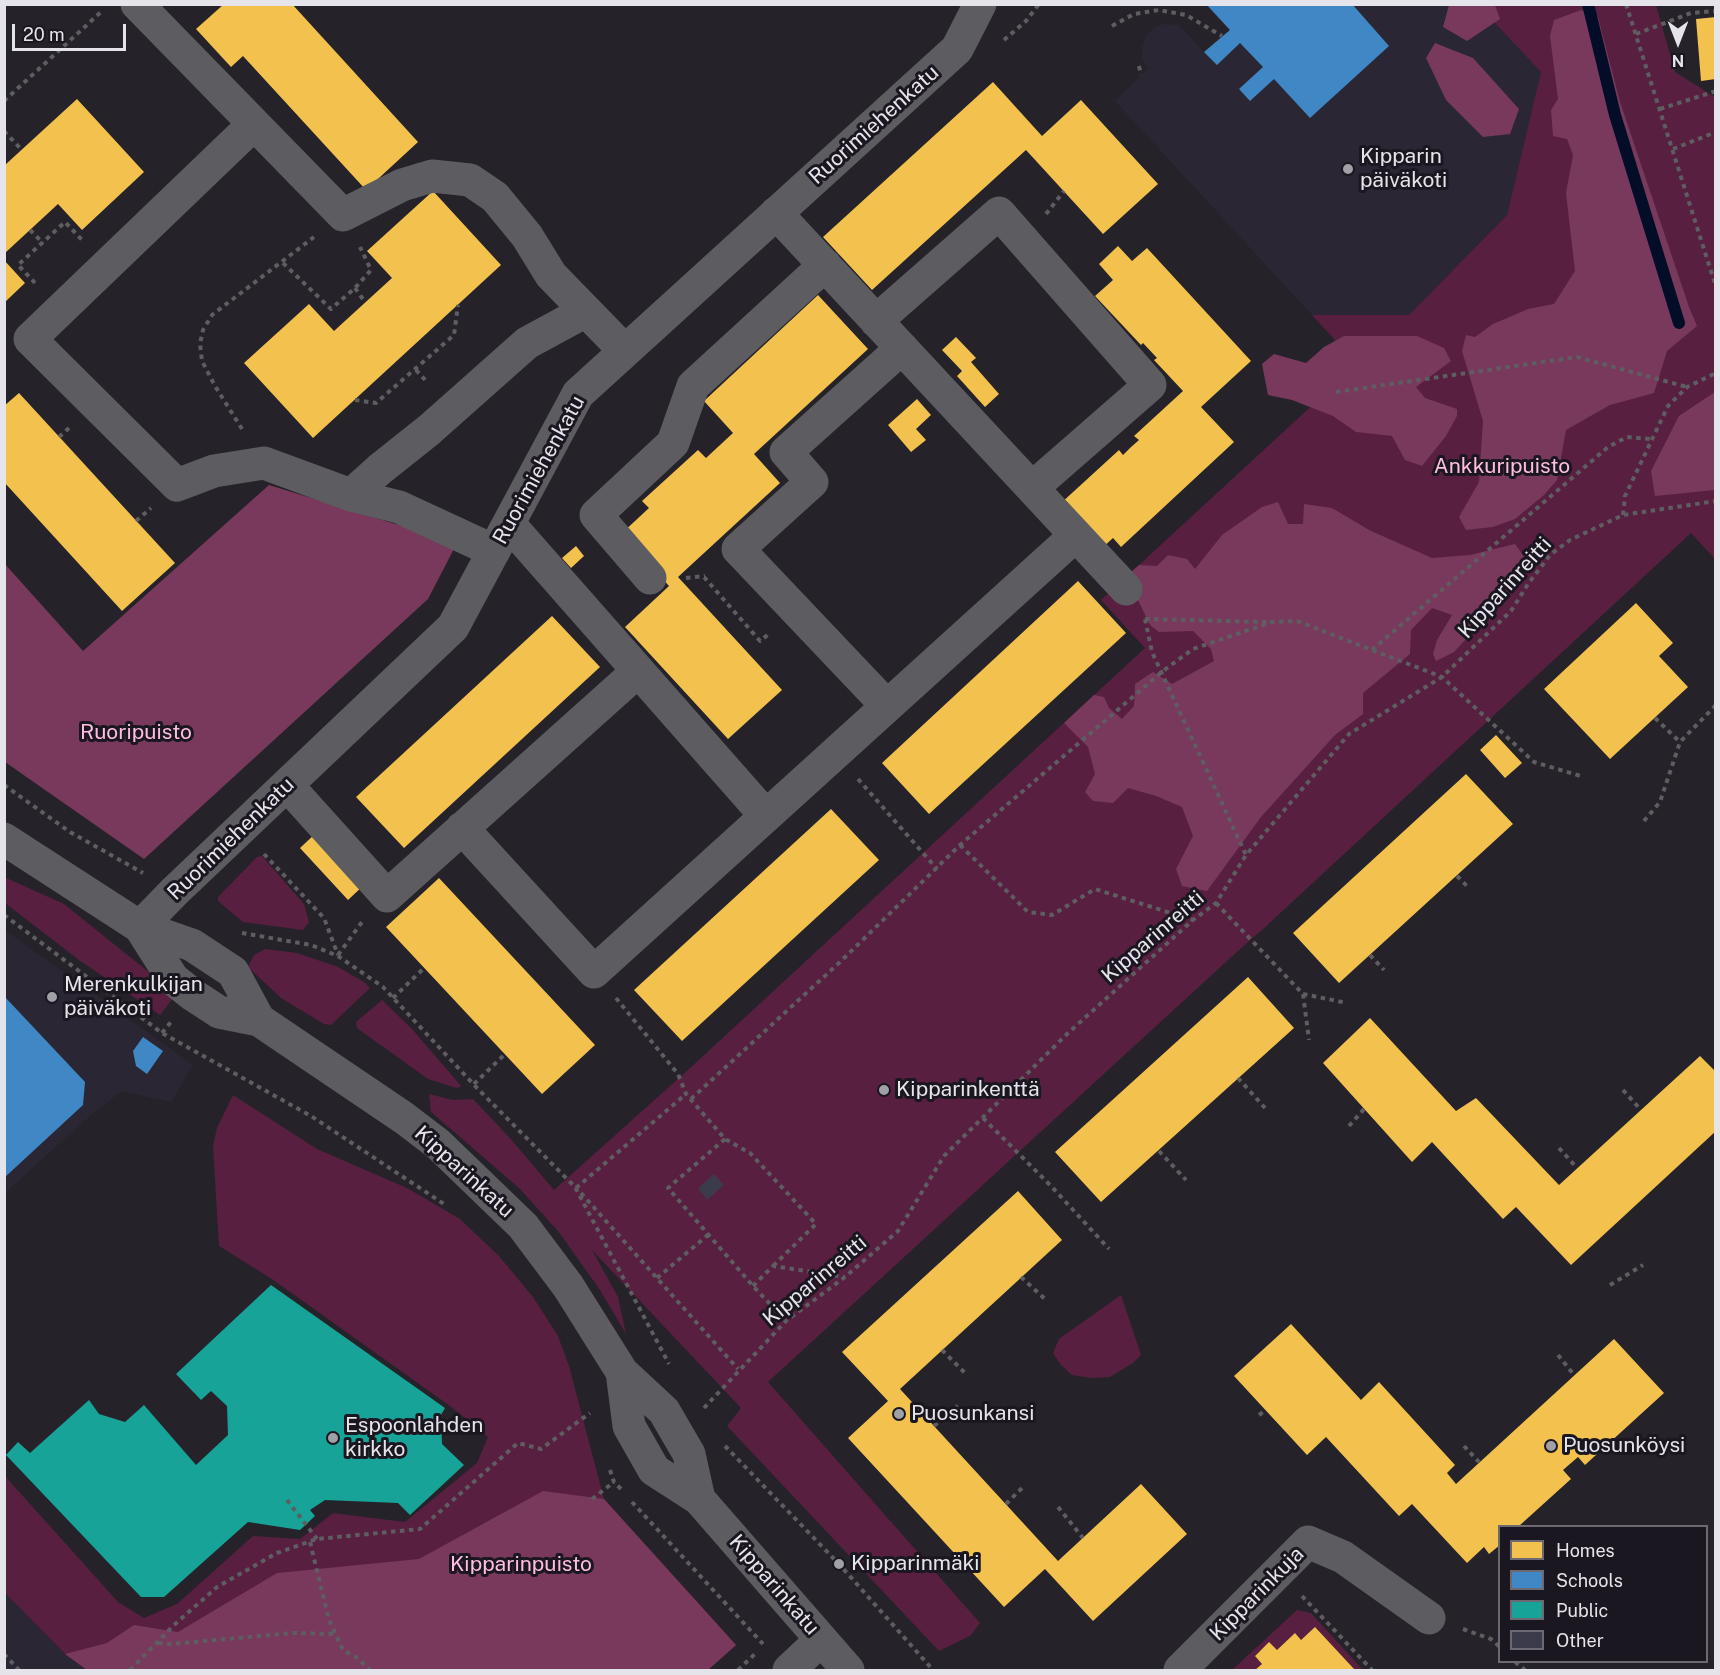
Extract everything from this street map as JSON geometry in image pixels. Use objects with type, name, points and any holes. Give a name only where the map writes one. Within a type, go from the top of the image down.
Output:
[{"type":"street","points":[[137,4],[343,214],[402,185],[432,176],[470,180],[495,198],[527,236],[551,275],[625,351]]},
{"type":"street","name":"Ruorimiehenkatu","points":[[140,927],[453,627],[578,394],[957,49],[980,4]]},
{"type":"street","points":[[254,124],[30,339],[177,485],[214,471],[264,463],[351,495],[501,537],[638,671],[766,816]]},
{"type":"street","points":[[776,213],[1126,589]]},
{"type":"street","points":[[876,321],[999,213],[1150,385],[1032,488]]},
{"type":"street","points":[[664,578],[596,515],[673,443],[693,386],[825,265]]},
{"type":"street","points":[[351,495],[527,343],[586,311]]},
{"type":"street","points":[[887,706],[738,549],[812,482],[786,452],[902,348]]},
{"type":"street","points":[[462,828],[594,972],[1076,535]]},
{"type":"street","points":[[287,785],[387,896],[638,671]]},
{"type":"street","points":[[4,839],[140,927]]},
{"type":"street","name":"Kipparinkatu","points":[[140,927],[173,979],[193,995],[219,1012],[259,1020],[404,1118],[438,1144],[523,1226],[568,1286],[622,1372],[664,1411],[689,1454],[699,1499],[848,1671]]},
{"type":"street","name":"Kipparinkuja","points":[[1180,1671],[1308,1542],[1342,1557],[1429,1618]]},
{"type":"street","points":[[789,1671],[821,1640]]},
{"type":"path","points":[[4,101],[110,4]]},
{"type":"path","points":[[1160,10],[1165,4]]},
{"type":"path","points":[[1626,4],[1716,286]]},
{"type":"path","points":[[1112,26],[1134,14],[1160,10],[1186,15],[1222,36]]},
{"type":"path","points":[[1636,34],[1691,13],[1716,10]]},
{"type":"path","points":[[1139,66],[1141,75]]},
{"type":"path","points":[[1660,109],[1716,91]]},
{"type":"path","points":[[4,131],[21,149]]},
{"type":"path","points":[[1673,149],[1716,132]]},
{"type":"path","points":[[264,463],[215,386],[202,361],[200,344],[203,330],[212,315],[343,214]]},
{"type":"path","points":[[60,311],[18,265],[65,222],[106,266]]},
{"type":"path","points":[[30,230],[43,243]]},
{"type":"path","points":[[282,263],[331,309],[371,270],[361,250]]},
{"type":"path","points":[[355,288],[365,302]]},
{"type":"path","points":[[355,400],[376,403],[454,335],[458,305]]},
{"type":"path","points":[[1336,392],[1577,357],[1687,387]]},
{"type":"path","points":[[1623,515],[1625,496],[1650,439],[1668,406],[1687,387],[1716,373]]},
{"type":"path","points":[[1372,651],[1608,447],[1627,437],[1650,439]]},
{"type":"path","name":"Kipparinreitti","points":[[697,1416],[738,1369],[786,1321],[845,1277],[898,1231],[944,1156],[1066,1034],[1216,903],[1246,855],[1348,734],[1442,676],[1511,611],[1550,555],[1570,540],[1623,515],[1716,501]]},
{"type":"path","points":[[664,578],[704,577],[709,572]]},
{"type":"path","points":[[704,577],[760,641]]},
{"type":"path","points":[[1126,589],[1145,619],[1152,652],[1246,855]]},
{"type":"path","points":[[1145,619],[1297,621],[1442,676],[1534,762],[1584,777]]},
{"type":"path","points":[[691,1099],[840,962],[960,845],[1163,672],[1193,649],[1272,622]]},
{"type":"path","points":[[1644,821],[1660,802],[1680,742],[1716,705]]},
{"type":"path","points":[[1655,718],[1680,742]]},
{"type":"path","points":[[836,753],[937,869]]},
{"type":"path","points":[[4,785],[70,832],[174,892]]},
{"type":"path","points":[[960,845],[1028,912],[1052,915],[1095,889],[1194,920]]},
{"type":"path","points":[[257,847],[324,918],[338,956]]},
{"type":"path","points":[[1457,876],[1469,888]]},
{"type":"path","points":[[1216,903],[1303,994],[1347,1003]]},
{"type":"path","points":[[4,915],[162,1033],[311,1116],[452,1209]]},
{"type":"path","points":[[241,933],[311,945],[338,956],[383,987],[575,1187],[738,1369]]},
{"type":"path","points":[[1370,955],[1384,970]]},
{"type":"path","points":[[393,998],[424,968]]},
{"type":"path","points":[[594,972],[678,1074],[686,1094],[725,1138],[750,1153],[816,1224],[753,1286]]},
{"type":"path","points":[[1303,994],[1308,1040]]},
{"type":"path","points":[[474,1084],[505,1054]]},
{"type":"path","points":[[1238,1078],[1265,1108]]},
{"type":"path","points":[[1623,1090],[1640,1109]]},
{"type":"path","points":[[575,1187],[686,1094]]},
{"type":"path","points":[[1349,1126],[1365,1108]]},
{"type":"path","points":[[983,1118],[1051,1186],[1109,1249]]},
{"type":"path","points":[[725,1138],[668,1188],[786,1321]]},
{"type":"path","points":[[1559,1148],[1577,1168]]},
{"type":"path","points":[[1158,1150],[1186,1180]]},
{"type":"path","points":[[575,1187],[672,1370]]},
{"type":"path","points":[[657,1278],[709,1234]]},
{"type":"path","points":[[1610,1285],[1642,1265]]},
{"type":"path","points":[[773,1266],[845,1277]]},
{"type":"path","points":[[1022,1277],[1046,1300]]},
{"type":"path","points":[[942,1350],[966,1374]]},
{"type":"path","points":[[1558,1355],[1574,1375]]},
{"type":"path","points":[[934,1426],[960,1404]]},
{"type":"path","points":[[1259,1415],[1266,1410]]},
{"type":"path","points":[[130,1671],[173,1626],[217,1587],[278,1552],[317,1539],[420,1529],[518,1443],[541,1449],[590,1413]]},
{"type":"path","points":[[720,1440],[839,1564],[933,1671]]},
{"type":"path","points":[[1464,1446],[1479,1462]]},
{"type":"path","points":[[592,1499],[614,1482]]},
{"type":"path","points":[[1006,1504],[1025,1485]]},
{"type":"path","points":[[620,1488],[764,1645],[738,1671]]},
{"type":"path","points":[[287,1500],[317,1539]]},
{"type":"path","points":[[1058,1507],[1083,1538]]},
{"type":"path","points":[[310,1542],[328,1620],[343,1650],[356,1657],[370,1671]]},
{"type":"path","points":[[1302,1596],[1372,1671]]},
{"type":"path","points":[[158,1643],[171,1644],[293,1633],[335,1634]]},
{"type":"path","points":[[4,1654],[19,1671]]},
{"type":"shaded area","name":"Kipparin päiväkoti","points":[[1206,5],[1478,5],[1541,72],[1507,215],[1409,315],[1312,315],[1115,101],[1148,69],[1142,59],[1142,48],[1146,36],[1155,27],[1164,24],[1179,25],[1204,52],[1229,30]]},
{"type":"shaded area","name":"Merenkulkijan päiväkoti","points":[[5,930],[193,1065],[171,1102],[122,1091],[92,1114],[5,1193]]},
{"type":"shaded area","points":[[4,1593],[65,1654],[87,1670],[5,1670]]},
{"type":"green space","points":[[1449,5],[1495,5],[1500,19],[1467,41],[1443,27]]},
{"type":"green space","name":"Ankkuripuisto","points":[[1478,5],[1656,5],[1675,72],[1715,97],[1715,559],[1691,533],[768,1382],[980,1623],[970,1636],[939,1651],[727,1426],[741,1408],[592,1250],[618,1297],[626,1334],[600,1290],[558,1231],[519,1188],[431,1112],[429,1094],[453,1100],[473,1099],[554,1190],[689,1069],[1145,648],[1101,600],[1357,364],[1312,315],[1409,315],[1507,215],[1541,72]]},
{"type":"green space","points":[[1581,10],[1598,17],[1620,102],[1697,326],[1667,351],[1654,393],[1610,405],[1566,430],[1557,480],[1544,495],[1515,519],[1493,527],[1466,530],[1459,517],[1479,482],[1483,421],[1462,351],[1466,335],[1475,337],[1493,324],[1528,309],[1554,304],[1575,271],[1566,193],[1573,155],[1567,139],[1553,136],[1551,110],[1558,99],[1550,36],[1554,20]]},
{"type":"green space","points":[[1435,43],[1473,58],[1519,109],[1510,134],[1483,137],[1446,100],[1426,58]]},
{"type":"green space","points":[[1344,336],[1417,336],[1444,348],[1451,361],[1416,387],[1425,398],[1457,409],[1457,416],[1446,436],[1422,466],[1405,460],[1392,436],[1356,432],[1333,416],[1292,400],[1268,395],[1262,364],[1274,354],[1306,363],[1324,347]]},
{"type":"green space","points":[[1715,392],[1715,490],[1655,496],[1651,471],[1679,416]]},
{"type":"green space","name":"Ruoripuisto","points":[[269,485],[457,543],[428,599],[144,859],[5,762],[4,563],[83,651]]},
{"type":"green space","points":[[1278,502],[1288,524],[1303,524],[1304,504],[1332,508],[1369,530],[1432,558],[1470,555],[1515,544],[1527,561],[1504,598],[1454,652],[1436,661],[1433,654],[1437,640],[1452,615],[1432,608],[1411,630],[1410,654],[1363,693],[1363,714],[1335,735],[1261,817],[1207,891],[1182,886],[1176,869],[1193,836],[1182,807],[1128,788],[1113,803],[1093,801],[1085,792],[1095,774],[1088,747],[1064,723],[1094,695],[1104,697],[1109,708],[1122,719],[1134,706],[1135,684],[1153,672],[1172,684],[1214,661],[1211,649],[1193,631],[1159,632],[1150,625],[1138,600],[1120,594],[1115,586],[1139,565],[1157,566],[1168,555],[1187,559],[1195,569],[1222,535],[1262,507]]},
{"type":"green space","points":[[262,856],[304,904],[309,922],[303,930],[243,922],[218,901],[218,897],[257,857]]},
{"type":"green space","points":[[4,877],[64,904],[176,994],[160,1015],[79,960],[5,903]]},
{"type":"green space","points":[[265,949],[297,953],[338,967],[370,988],[331,1025],[324,1024],[281,998],[248,967],[254,955]]},
{"type":"green space","points":[[382,1000],[412,1029],[461,1086],[457,1088],[428,1079],[357,1028],[356,1022]]},
{"type":"green space","name":"Kipparinpuisto","points":[[233,1095],[317,1149],[407,1188],[460,1219],[498,1255],[533,1297],[558,1336],[569,1366],[604,1499],[736,1645],[708,1670],[87,1670],[65,1654],[5,1593],[4,1475],[118,1602],[144,1618],[177,1604],[253,1536],[300,1539],[333,1513],[405,1522],[477,1463],[488,1437],[450,1406],[272,1279],[219,1246],[213,1146],[217,1128]]},
{"type":"green space","points":[[1121,1295],[1141,1355],[1133,1363],[1110,1377],[1091,1378],[1072,1375],[1053,1353],[1059,1339]]},
{"type":"green space","points":[[543,1491],[604,1499],[736,1645],[708,1670],[87,1670],[65,1654],[107,1643],[134,1625],[178,1632],[277,1573],[419,1559]]},
{"type":"green space","points":[[1297,1610],[1311,1613],[1363,1670],[1355,1670],[1315,1627],[1301,1640],[1294,1634],[1277,1650],[1269,1643],[1255,1655],[1262,1664],[1255,1670],[1232,1670]]},
{"type":"building: Homes","points":[[224,4],[292,4],[418,142],[366,190],[243,56],[231,67],[196,29]]},
{"type":"building: Homes","points":[[1716,17],[1716,79],[1701,81],[1696,19]]},
{"type":"building: Homes","points":[[993,82],[1042,136],[1081,100],[1158,184],[1103,234],[1026,150],[872,290],[823,237]]},
{"type":"building: Homes","points":[[77,99],[144,172],[82,230],[58,204],[5,253],[5,165]]},
{"type":"building: Homes","points":[[433,191],[501,265],[313,438],[244,363],[309,304],[334,331],[392,278],[367,251]]},
{"type":"building: Homes","points":[[1118,246],[1132,261],[1147,248],[1251,361],[1201,407],[1234,442],[1121,547],[1113,538],[1101,549],[1060,504],[1119,450],[1123,455],[1139,440],[1134,436],[1183,391],[1154,360],[1157,358],[1143,343],[1141,345],[1095,296],[1113,280],[1099,264]]},
{"type":"building: Homes","points":[[4,260],[25,283],[4,303]]},
{"type":"building: Homes","points":[[818,295],[868,349],[754,454],[780,483],[678,577],[782,690],[728,739],[625,627],[669,586],[621,534],[649,508],[642,501],[698,450],[706,458],[733,433],[704,401]]},
{"type":"building: Homes","points":[[956,337],[976,358],[971,362],[999,394],[985,407],[957,376],[962,371],[942,350]]},
{"type":"building: Homes","points":[[19,393],[175,563],[122,611],[4,482],[4,406]]},
{"type":"building: Homes","points":[[917,399],[931,415],[916,429],[926,440],[911,452],[888,425]]},
{"type":"building: Homes","points":[[576,546],[584,556],[571,568],[562,558]]},
{"type":"building: Homes","points":[[1078,581],[1126,633],[929,814],[882,763]]},
{"type":"building: Homes","points":[[1636,603],[1673,643],[1659,656],[1688,687],[1610,759],[1544,689]]},
{"type":"building: Homes","points":[[552,616],[600,667],[404,848],[356,797]]},
{"type":"building: Homes","points":[[1496,735],[1522,763],[1505,778],[1480,750]]},
{"type":"building: Homes","points":[[1466,774],[1513,824],[1339,983],[1293,933]]},
{"type":"building: Homes","points":[[831,809],[879,860],[682,1041],[634,990]]},
{"type":"building: Homes","points":[[316,833],[364,885],[348,900],[300,848]]},
{"type":"building: Homes","points":[[439,878],[595,1045],[542,1094],[386,927]]},
{"type":"building: Homes","points":[[1248,977],[1294,1028],[1101,1202],[1055,1152]]},
{"type":"building: Homes","points":[[1370,1018],[1456,1111],[1476,1098],[1559,1185],[1700,1056],[1716,1072],[1716,1131],[1571,1265],[1516,1207],[1503,1219],[1432,1142],[1412,1162],[1323,1063]]},
{"type":"building: Homes","name":"Puosunkansi","points":[[1018,1191],[1062,1240],[900,1389],[1058,1561],[1141,1484],[1187,1534],[1093,1621],[1045,1569],[1004,1607],[848,1438],[888,1401],[842,1352]]},
{"type":"building: Homes","name":"Puosunköysi","points":[[1291,1324],[1361,1400],[1379,1382],[1455,1465],[1447,1473],[1456,1484],[1614,1339],[1664,1393],[1585,1465],[1578,1457],[1563,1470],[1571,1479],[1520,1525],[1498,1525],[1498,1547],[1489,1554],[1484,1547],[1467,1563],[1412,1504],[1399,1516],[1326,1437],[1307,1455],[1234,1376]]},
{"type":"building: Homes","points":[[1315,1627],[1355,1670],[1255,1670],[1262,1664],[1255,1656],[1269,1642],[1277,1650],[1295,1633],[1301,1640]]},
{"type":"building: Schools","points":[[1206,4],[1352,4],[1389,46],[1310,118],[1274,79],[1250,101],[1239,89],[1263,67],[1240,43],[1217,65],[1204,52],[1230,30]]},
{"type":"building: Schools","points":[[4,996],[85,1082],[83,1105],[4,1178]]},
{"type":"building: Schools","points":[[143,1037],[163,1051],[147,1074],[136,1066],[133,1051]]},
{"type":"building: Public","name":"Espoonlahden kirkko","points":[[271,1285],[445,1408],[441,1415],[442,1444],[464,1465],[410,1515],[398,1503],[325,1500],[310,1510],[315,1516],[300,1530],[248,1522],[164,1597],[141,1597],[6,1455],[18,1442],[30,1453],[89,1400],[99,1414],[125,1422],[144,1405],[196,1465],[228,1435],[227,1406],[211,1391],[201,1400],[176,1374]]},
{"type":"building: Other","points":[[714,1174],[724,1185],[707,1200],[698,1188]]},
{"type":"waterway","points":[[1588,4],[1615,115],[1679,323]]},
{"type":"place","name":"Kipparin päiväkoti","points":[[1348,169]]},
{"type":"place","name":"Merenkulkijan päiväkoti","points":[[52,997]]},
{"type":"place","name":"Kipparinkenttä","points":[[884,1090]]},
{"type":"place","name":"Puosunkansi","points":[[899,1414]]},
{"type":"place","name":"Espoonlahden kirkko","points":[[333,1438]]},
{"type":"place","name":"Puosunköysi","points":[[1551,1446]]},
{"type":"place","name":"Kipparinmäki","points":[[839,1564]]}]
